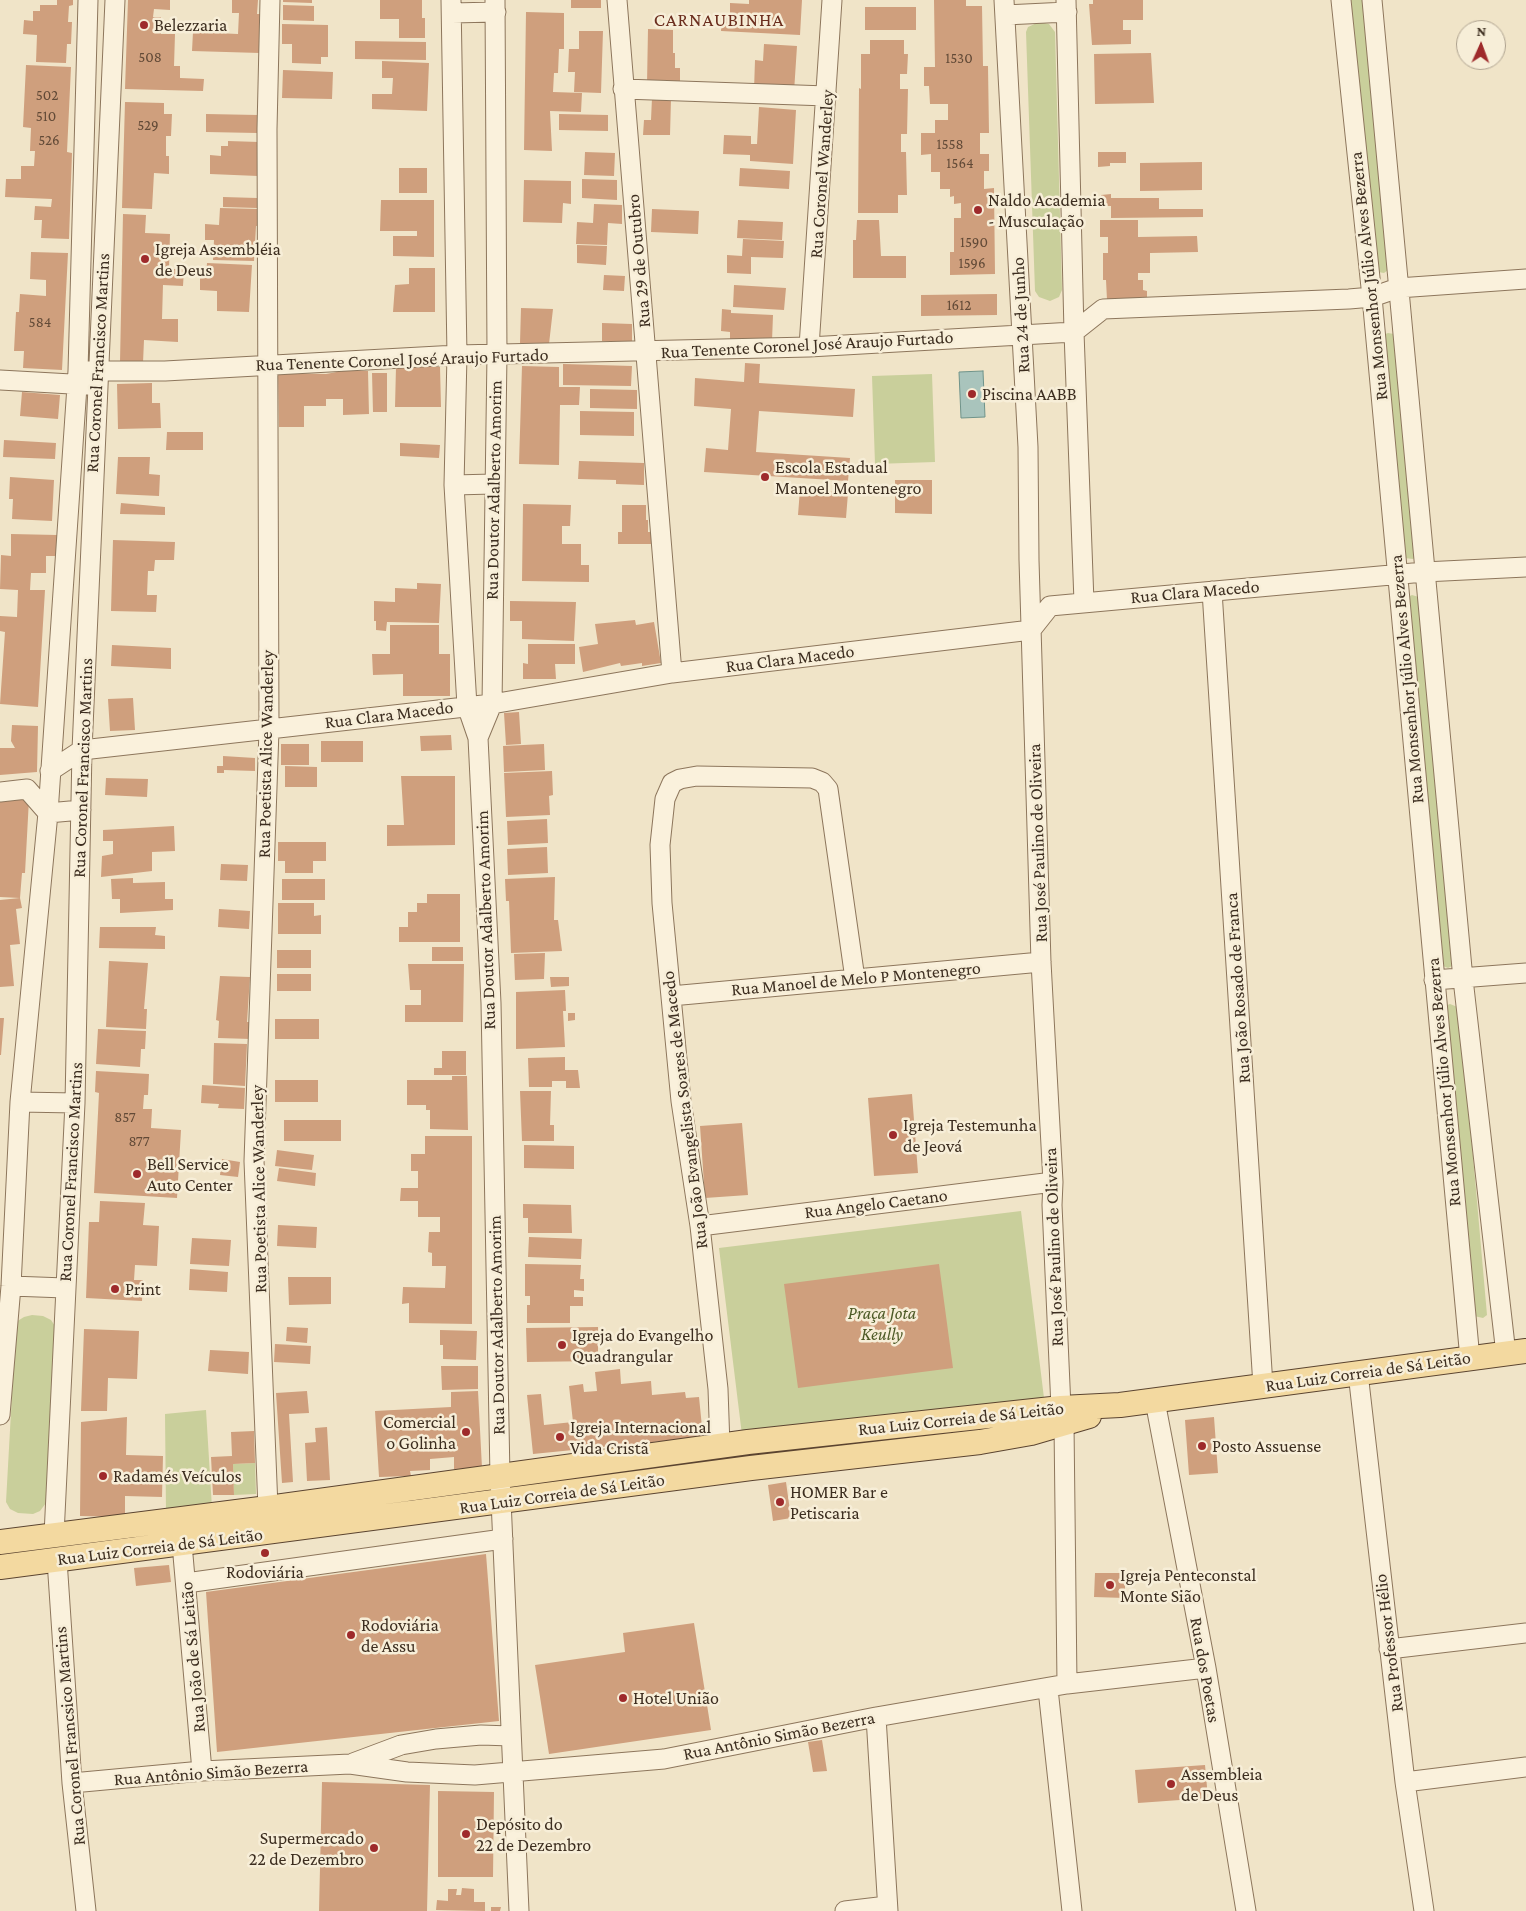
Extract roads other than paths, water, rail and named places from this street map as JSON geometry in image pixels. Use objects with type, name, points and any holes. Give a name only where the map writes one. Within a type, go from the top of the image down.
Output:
[{"type":"main road","name":"Rua Luiz Correia de Sá Leitão","points":[[0,1542],[268,1508],[720,1446],[1062,1416],[1155,1401],[1516,1352]]},
{"type":"main road","name":"Rua Luiz Correia de Sá Leitão","points":[[0,1567],[751,1468],[980,1442],[1062,1416]]},
{"type":"street","name":"Rua Coronel Francisco Martins","points":[[0,1415],[11,1286],[20,1102],[48,813],[78,377],[88,0]]},
{"type":"street","name":"Rua Coronel Francisco Martins","points":[[54,1535],[75,1103],[82,750],[115,0]]},
{"type":"street","name":"Rua Poetista Alice Wanderley","points":[[268,1508],[254,1161],[269,730],[267,128],[270,0]]},
{"type":"street","name":"Rua 29 de Outubro","points":[[617,0],[623,89],[648,352],[672,673]]},
{"type":"street","name":"Rua Coronel Wanderley","points":[[809,347],[832,0]]},
{"type":"street","name":"Rua Monsenhor Júlio Alves Bezerra","points":[[1341,0],[1372,297],[1396,574],[1470,1358]]},
{"type":"street","name":"Rua Monsenhor Júlio Alves Bezerra","points":[[1372,0],[1463,979],[1516,1352]]},
{"type":"street","points":[[452,7],[496,6]]},
{"type":"street","name":"Rua Doutor Adalberto Amorim","points":[[478,738],[492,704],[497,354],[496,6]]},
{"type":"street","points":[[1005,7],[1066,6],[1074,332],[1084,602]]},
{"type":"street","name":"Rua Doutor Adalberto Amorim","points":[[452,7],[457,356],[454,485],[467,706],[478,738],[491,1003],[500,1476],[519,1911]]},
{"type":"street","name":"Rua 24 de Junho","points":[[1005,7],[1028,447],[1031,630]]},
{"type":"street","points":[[623,89],[827,96]]},
{"type":"street","points":[[1074,332],[1103,309],[1372,297],[1398,288],[1526,280]]},
{"type":"street","name":"Rua Tenente Coronel José Araujo Furtado","points":[[0,380],[97,378],[165,371],[497,354],[809,347],[1074,332]]},
{"type":"street","points":[[454,485],[494,484]]},
{"type":"street","name":"Rua Clara Macedo","points":[[50,771],[82,750],[492,704],[672,673],[1031,630],[1050,606],[1396,574],[1526,567]]},
{"type":"street","name":"Rua João Rosado de Franca","points":[[1212,591],[1263,1386]]},
{"type":"street","name":"Rua José Paulino de Oliveira","points":[[1031,630],[1041,962],[1053,1182],[1052,1206],[1062,1416],[1067,1684]]},
{"type":"street","name":"Rua João Evangelista Soares de Macedo","points":[[720,1446],[718,1389],[700,1226],[681,1101],[662,903],[660,846],[668,789],[672,783],[680,779],[697,776],[812,778],[822,782],[828,789],[855,979]]},
{"type":"street","points":[[0,792],[27,790],[48,813],[81,810]]},
{"type":"street","name":"Rua Manoel de Melo P Montenegro","points":[[671,996],[1041,962]]},
{"type":"street","points":[[1434,980],[1526,973]]},
{"type":"street","points":[[20,1102],[75,1103]]},
{"type":"street","name":"Rua Angelo Caetano","points":[[700,1226],[1053,1182]]},
{"type":"street","points":[[11,1286],[65,1288]]},
{"type":"street","name":"Rua Professor Hélio","points":[[1358,1373],[1405,1782],[1424,1911]]},
{"type":"street","name":"Rua dos Poetas","points":[[1155,1401],[1206,1668],[1246,1911]]},
{"type":"street","points":[[186,1583],[503,1539]]},
{"type":"street","name":"Rua João de Sá Leitão","points":[[182,1544],[202,1771]]},
{"type":"street","name":"Rua Coronel Francsico Martins","points":[[57,1560],[72,1783],[86,1911]]},
{"type":"street","points":[[1389,1650],[1526,1633]]},
{"type":"street","name":"Rua Antônio Simão Bezerra","points":[[72,1783],[202,1771],[350,1764],[407,1772],[476,1775],[664,1759],[876,1716],[1048,1689],[1067,1684],[1206,1668]]},
{"type":"street","points":[[1048,1689],[1072,1911]]},
{"type":"street","points":[[845,1911],[888,1909],[876,1716]]},
{"type":"street","name":"Rua Antônio Simão Bezerra","points":[[350,1764],[401,1745],[436,1739],[481,1735],[512,1736]]},
{"type":"street","points":[[1405,1782],[1526,1767]]},
{"type":"water","name":"Piscina AABB","points":[[983,371],[985,417],[961,418],[959,372]]},
{"type":"place","name":"Belezzaria","points":[[144,25]]},
{"type":"place","name":"Naldo Academia - Musculação","points":[[978,210]]},
{"type":"place","name":"Igreja Assembléia de Deus","points":[[145,259]]},
{"type":"place","name":"Piscina AABB","points":[[972,394]]},
{"type":"place","name":"Escola Estadual Manoel Montenegro","points":[[765,477]]},
{"type":"place","name":"Igreja Testemunha de Jeová","points":[[893,1135]]},
{"type":"place","name":"Bell Service Auto Center","points":[[137,1174]]},
{"type":"place","name":"Print","points":[[115,1289]]},
{"type":"place","name":"Igreja do Evangelho Quadrangular","points":[[562,1345]]},
{"type":"place","name":"Comercial o Golinha","points":[[466,1432]]},
{"type":"place","name":"Igreja Internacional Vida Cristã","points":[[560,1437]]},
{"type":"place","name":"Posto Assuense","points":[[1202,1446]]},
{"type":"place","name":"Radamés Veículos","points":[[103,1476]]},
{"type":"place","name":"HOMER Bar e Petiscaria","points":[[780,1502]]},
{"type":"place","name":"Rodoviária","points":[[265,1553]]},
{"type":"place","name":"Igreja Penteconstal Monte Sião","points":[[1110,1585]]},
{"type":"place","name":"Rodoviária de Assu","points":[[351,1635]]},
{"type":"place","name":"Hotel União","points":[[623,1698]]},
{"type":"place","name":"Assembleia de Deus","points":[[1171,1784]]},
{"type":"place","name":"Depósito do 22 de Dezembro","points":[[466,1834]]},
{"type":"place","name":"Supermercado 22 de Dezembro","points":[[374,1848]]},
{"type":"district","name":"CARNAUBINHA","points":[[719,20]]},
{"type":"park label","name":"Praça Jota Keully","points":[[882,1324]]}]
